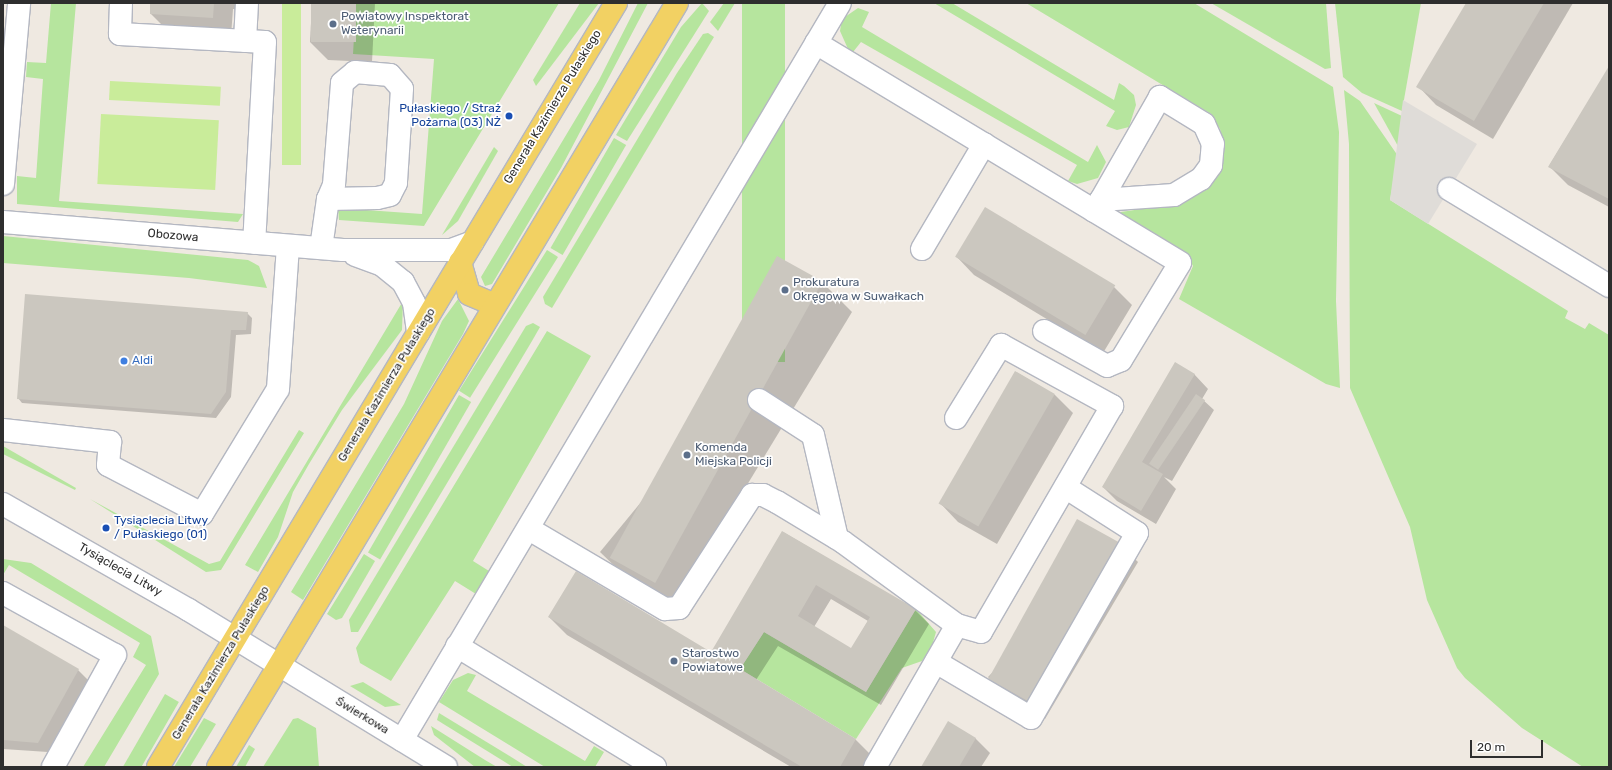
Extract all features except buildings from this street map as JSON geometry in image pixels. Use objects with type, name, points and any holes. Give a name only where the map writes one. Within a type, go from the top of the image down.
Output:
[{"type":"main road","name":"Generała Kazimierza Pułaskiego","points":[[158,767],[616,3]]},
{"type":"main road","points":[[218,767],[677,3]]},
{"type":"main road","points":[[460,262],[469,294],[495,305]]},
{"type":"street","points":[[121,3],[120,34],[265,42],[254,243]]},
{"type":"street","points":[[245,41],[247,3]]},
{"type":"street","points":[[402,740],[457,646],[529,529],[840,3]]},
{"type":"street","points":[[3,184],[13,14]]},
{"type":"street","points":[[816,43],[984,144],[1098,206],[1180,263],[1121,360],[1107,366],[1101,364],[1044,331]]},
{"type":"street","points":[[321,248],[328,199],[334,185],[342,82],[354,72],[390,75],[402,90],[396,183],[390,195],[377,198],[328,199]]},
{"type":"street","points":[[1160,97],[1204,124],[1212,144],[1211,165],[1201,179],[1174,195],[1098,206],[1160,97]]},
{"type":"street","points":[[922,249],[984,144]]},
{"type":"street","points":[[1449,189],[1609,286]]},
{"type":"street","name":"Obozowa","points":[[3,222],[343,250],[451,250],[473,242]]},
{"type":"street","points":[[3,430],[110,442],[108,465],[202,514],[278,389],[288,246]]},
{"type":"street","name":"Obozowa","points":[[343,250],[382,265],[403,282],[414,303],[418,333]]},
{"type":"street","points":[[529,529],[665,609],[679,608],[752,495],[770,498],[837,538],[957,626],[981,632],[1112,406],[1001,345],[956,418]]},
{"type":"street","points":[[759,400],[813,435],[837,538]]},
{"type":"street","points":[[936,662],[1031,718],[1137,533],[1065,487]]},
{"type":"street","name":"Tysiąclecia Litwy","points":[[4,508],[236,638],[279,665]]},
{"type":"street","points":[[3,593],[115,655],[53,767]]},
{"type":"street","points":[[876,767],[957,626]]},
{"type":"street","points":[[457,646],[655,767]]},
{"type":"street","name":"Świerkowa","points":[[279,665],[446,767]]},
{"type":"green space","points":[[51,3],[76,3],[59,201],[243,214],[238,222],[17,204],[17,176],[36,178],[43,79],[26,77],[27,62],[46,63]]},
{"type":"green space","points":[[282,3],[301,3],[301,165],[282,165]]},
{"type":"green space","points":[[356,3],[559,3],[424,226],[339,220],[338,208],[422,214],[434,59],[353,54]]},
{"type":"green space","points":[[580,3],[599,3],[536,86],[533,80]]},
{"type":"green space","points":[[638,3],[648,3],[561,168],[492,284],[485,286],[481,277],[599,80]]},
{"type":"green space","points":[[702,3],[709,11],[627,141],[616,135],[681,27]]},
{"type":"green space","points":[[724,3],[735,3],[718,31],[710,22]]},
{"type":"green space","points":[[742,3],[785,3],[785,362],[742,362]]},
{"type":"green space","points":[[934,3],[952,3],[1114,100],[1119,83],[1124,86],[1134,95],[1136,105],[1129,127],[1117,130],[1106,126],[1115,111]]},
{"type":"green space","points":[[1026,3],[1194,3],[1333,87],[1339,132],[1336,301],[1340,388],[1326,384],[1179,299],[1193,266],[1188,257],[1121,217],[1121,212],[1181,203],[1220,171],[1224,151],[1220,129],[1211,114]]},
{"type":"green space","points":[[1211,3],[1326,3],[1331,68],[1325,69]]},
{"type":"green space","points":[[1335,3],[1421,3],[1402,111],[1362,93],[1343,77]]},
{"type":"green space","points":[[858,8],[869,12],[862,27],[1088,162],[1097,145],[1106,162],[1098,178],[1077,184],[1068,181],[1077,165],[861,42],[853,52],[848,49],[840,31],[842,19]]},
{"type":"green space","points":[[708,33],[714,37],[552,308],[545,304],[543,297],[677,73],[703,34]]},
{"type":"green space","points":[[110,81],[221,87],[220,106],[109,100]]},
{"type":"green space","points":[[1344,90],[1360,101],[1398,156],[1390,200],[1568,311],[1565,318],[1585,329],[1589,323],[1609,335],[1609,767],[1583,767],[1522,728],[1465,678],[1457,668],[1427,600],[1410,527],[1350,388],[1349,144]]},
{"type":"green space","points":[[1374,103],[1402,116],[1399,148]]},
{"type":"green space","points":[[101,114],[219,120],[215,190],[97,184]]},
{"type":"green space","points":[[614,138],[626,145],[563,255],[550,248]]},
{"type":"green space","points":[[494,147],[498,151],[458,221],[442,235]]},
{"type":"green space","points":[[3,236],[248,260],[259,266],[267,288],[189,278],[3,263]]},
{"type":"green space","points":[[547,250],[558,257],[470,398],[459,391]]},
{"type":"green space","points":[[458,299],[469,321],[463,334],[303,600],[291,592],[404,404],[442,321]]},
{"type":"green space","points":[[403,301],[402,330],[342,410],[309,464],[293,492],[278,537],[258,572],[245,565]]},
{"type":"green space","points":[[533,323],[540,327],[532,341],[358,632],[351,632],[349,620],[526,326]]},
{"type":"green space","points":[[547,331],[591,356],[473,561],[489,571],[476,594],[455,581],[391,681],[360,663],[356,648]]},
{"type":"green space","points":[[459,395],[471,402],[380,560],[368,553]]},
{"type":"green space","points":[[299,430],[304,433],[221,570],[206,572],[90,499],[209,564],[220,561]]},
{"type":"green space","points":[[3,446],[76,488],[75,490],[3,454]]},
{"type":"green space","points":[[364,554],[375,561],[342,618],[336,620],[327,614]]},
{"type":"green space","points":[[3,559],[31,563],[151,636],[159,674],[104,767],[83,767],[146,665],[133,657],[140,643],[9,565],[3,575]]},
{"type":"green space","points":[[916,609],[936,632],[932,646],[922,661],[902,668],[856,739],[740,669],[764,632],[866,692]]},
{"type":"green space","points":[[468,673],[476,675],[467,691],[585,761],[594,746],[604,752],[595,767],[545,767],[439,702],[453,680]]},
{"type":"green space","points":[[363,682],[401,705],[385,707],[350,686]]},
{"type":"green space","points":[[165,694],[179,702],[141,767],[123,767]]},
{"type":"green space","points":[[439,713],[527,767],[513,767],[437,720]]},
{"type":"green space","points":[[204,718],[216,724],[190,767],[174,767]]},
{"type":"green space","points":[[298,718],[316,728],[319,767],[263,767],[293,719]]},
{"type":"green space","points":[[431,726],[497,767],[475,767],[434,735]]},
{"type":"green space","points":[[249,745],[255,749],[245,767],[236,767]]},
{"type":"shaded area","points":[[1403,100],[1477,144],[1428,224],[1390,200]]},
{"type":"place","name":"Powiatowy Inspektorat Weterynarii","points":[[333,24]]},
{"type":"place","name":"Pułaskiego / Straż Pożarna (03) NŻ","points":[[509,116]]},
{"type":"place","name":"Prokuratura Okręgowa w Suwałkach","points":[[785,290]]},
{"type":"place","name":"Aldi","points":[[124,361]]},
{"type":"place","name":"Komenda Miejska Policji","points":[[687,455]]},
{"type":"place","name":"Tysiąclecia Litwy / Pułaskiego (01)","points":[[106,528]]},
{"type":"place","name":"Starostwo Powiatowe","points":[[674,661]]}]
